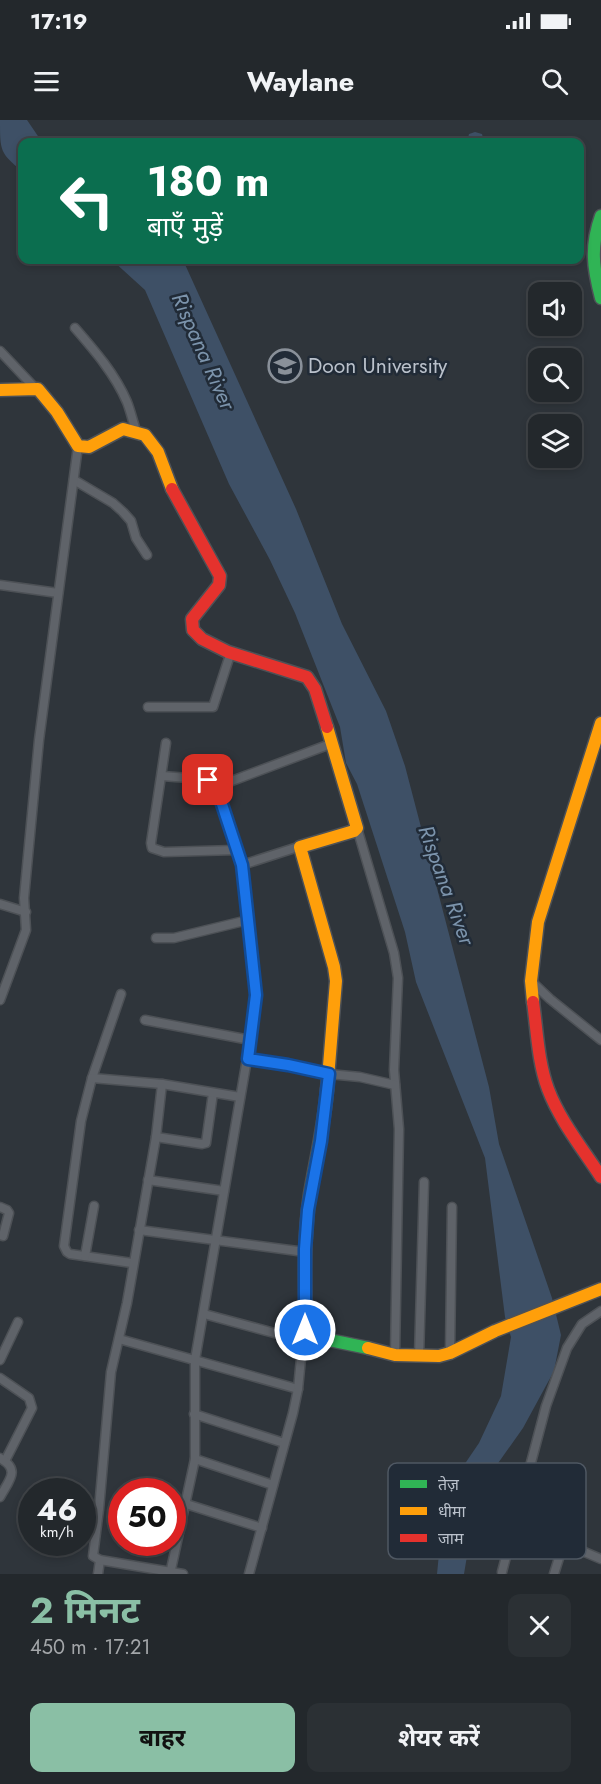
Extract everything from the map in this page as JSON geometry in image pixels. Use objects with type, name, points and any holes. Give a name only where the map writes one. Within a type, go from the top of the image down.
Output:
[{"type":"main road","points":[[601,216],[591,253],[601,298]]},
{"type":"main road","points":[[0,390],[35,388],[42,392],[78,446],[89,447],[123,429],[145,435],[158,452],[168,482],[220,576],[219,585],[195,614],[192,626],[197,634],[208,642],[307,677],[315,689],[333,743],[357,828],[354,831],[301,846],[334,967],[334,1011],[329,1074],[321,1141],[310,1195],[305,1252],[306,1337],[395,1355],[420,1357],[450,1353],[500,1329],[601,1289]]},
{"type":"main road","points":[[601,723],[598,751],[538,922],[531,981],[538,1044],[548,1088],[559,1112],[601,1177]]},
{"type":"street","points":[[75,328],[97,353],[116,382],[127,403],[137,433]]},
{"type":"street","points":[[0,351],[35,388]]},
{"type":"street","points":[[0,1000],[25,936],[24,898],[39,740],[78,446]]},
{"type":"street","points":[[74,480],[113,503],[123,512],[131,521],[136,538],[147,555]]},
{"type":"street","points":[[0,585],[58,593]]},
{"type":"street","points":[[148,706],[213,707],[231,652]]},
{"type":"street","points":[[166,743],[150,843],[154,850],[164,852],[236,850]]},
{"type":"street","points":[[162,776],[205,779],[219,786],[333,743]]},
{"type":"street","points":[[219,786],[218,792],[242,865],[256,995],[248,1059],[195,1360],[195,1459],[186,1504],[262,1528]]},
{"type":"street","points":[[357,828],[397,968],[395,1085],[399,1129],[395,1355]]},
{"type":"street","points":[[242,865],[301,846]]},
{"type":"street","points":[[0,904],[26,912]]},
{"type":"street","points":[[156,938],[171,939],[248,920]]},
{"type":"street","points":[[531,981],[601,1040]]},
{"type":"street","points":[[121,994],[92,1078],[81,1121],[64,1237],[67,1252],[132,1263]]},
{"type":"street","points":[[145,1020],[250,1040]]},
{"type":"street","points":[[248,1059],[395,1085]]},
{"type":"street","points":[[92,1078],[162,1084],[240,1097]]},
{"type":"street","points":[[162,1084],[156,1137],[111,1372],[99,1509],[92,1553],[94,1558],[100,1560],[183,1574]]},
{"type":"street","points":[[156,1137],[206,1143],[213,1093]]},
{"type":"street","points":[[148,1180],[224,1191]]},
{"type":"street","points":[[420,1357],[424,1182]]},
{"type":"street","points":[[85,1256],[94,1206]]},
{"type":"street","points":[[0,1207],[9,1213],[3,1236]]},
{"type":"street","points":[[450,1353],[452,1207]]},
{"type":"street","points":[[139,1230],[305,1252]]},
{"type":"street","points":[[531,1463],[546,1406],[567,1348],[582,1324],[601,1311]]},
{"type":"street","points":[[204,1314],[306,1337],[298,1389],[249,1574]]},
{"type":"street","points":[[0,1360],[18,1322]]},
{"type":"street","points":[[119,1339],[298,1389]]},
{"type":"street","points":[[0,1378],[29,1398],[32,1408],[3,1459],[11,1466],[12,1475],[0,1497]]},
{"type":"street","points":[[194,1414],[284,1443]]},
{"type":"street","points":[[195,1459],[273,1485]]},
{"type":"street","points":[[586,1552],[601,1559]]},
{"type":"street","points":[[170,1572],[174,1556]]},
{"type":"street","points":[[502,1572],[506,1559]]},
{"type":"street","points":[[554,1574],[559,1559]]},
{"type":"street","points":[[98,1574],[100,1560]]},
{"type":"water","points":[[0,120],[27,120],[39,138],[18,138],[18,168],[5,155],[0,139]]},
{"type":"water","points":[[475,132],[482,134],[483,138],[468,138],[469,134]]},
{"type":"water","name":"Rispana River","points":[[116,264],[185,264],[296,509],[342,624],[386,711],[405,766],[489,1087],[499,1144],[552,1298],[561,1335],[554,1371],[523,1428],[498,1463],[465,1463],[479,1443],[501,1396],[511,1337],[505,1317],[485,1158],[416,982],[405,932],[357,784],[346,763],[340,727],[295,613],[270,560],[229,484],[145,290]]},
{"type":"water","points":[[438,1559],[466,1559],[464,1574],[437,1574]]},
{"type":"traffic: fast","points":[[601,216],[594,247],[596,276],[601,298]]},
{"type":"traffic: fast","points":[[327,1090],[306,1228],[306,1332],[310,1336],[368,1348]]},
{"type":"traffic: slow","points":[[0,390],[38,389],[57,412],[78,446],[89,447],[123,429],[145,435],[158,452],[172,489]]},
{"type":"traffic: slow","points":[[533,1002],[531,981],[538,922],[601,723]]},
{"type":"traffic: slow","points":[[327,727],[357,828],[354,831],[300,847],[336,981],[327,1090]]},
{"type":"traffic: slow","points":[[368,1348],[395,1355],[439,1356],[601,1289]]},
{"type":"traffic: jam","points":[[172,489],[220,576],[219,585],[192,619],[193,630],[202,639],[228,652],[307,677],[315,689],[327,727]]},
{"type":"traffic: jam","points":[[533,1002],[540,1057],[548,1089],[565,1124],[601,1177]]},
{"type":"place","name":"Doon University","points":[[285,366]]},
{"type":"route","points":[[208,780],[219,786],[217,789],[242,865],[256,995],[248,1059],[329,1074],[321,1141],[308,1210],[305,1249],[305,1330]]}]
